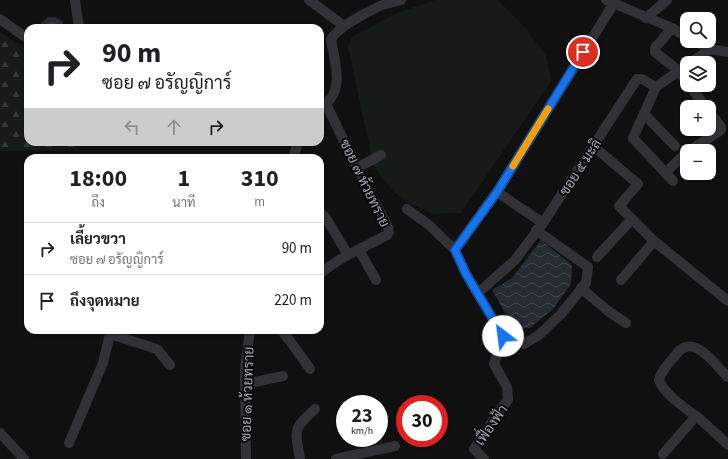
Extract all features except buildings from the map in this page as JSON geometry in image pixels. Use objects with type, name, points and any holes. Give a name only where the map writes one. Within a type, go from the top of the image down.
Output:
[{"type":"street","points":[[75,0],[78,24]]},
{"type":"street","points":[[309,0],[344,26]]},
{"type":"street","points":[[324,105],[330,100],[337,82],[337,70],[331,40],[344,26],[379,6],[401,0]]},
{"type":"street","points":[[646,18],[667,0]]},
{"type":"street","points":[[455,250],[497,192],[610,2],[680,33]]},
{"type":"street","points":[[0,19],[24,36]]},
{"type":"street","points":[[672,28],[654,50],[680,66]]},
{"type":"street","points":[[700,56],[710,49],[728,52]]},
{"type":"street","points":[[673,181],[633,138],[656,87],[680,70]]},
{"type":"street","name":"ซอย ๕ มะลิ","points":[[478,293],[515,260],[540,226],[637,79],[642,79],[656,87]]},
{"type":"street","points":[[694,92],[701,100]]},
{"type":"street","name":"ซอย ๗ ห้วยทราย","points":[[324,108],[388,227],[389,232],[387,235],[348,255],[324,271]]},
{"type":"street","points":[[644,114],[675,146]]},
{"type":"street","points":[[716,120],[721,127],[721,130],[716,133]]},
{"type":"street","points":[[700,144],[712,136]]},
{"type":"street","points":[[593,146],[638,184],[619,206],[654,241],[728,302]]},
{"type":"street","points":[[357,168],[381,155]]},
{"type":"street","points":[[665,173],[680,159]]},
{"type":"street","points":[[408,210],[429,225],[455,250],[466,274],[503,336],[524,344],[539,335],[561,314],[586,283],[588,267],[497,192]]},
{"type":"street","points":[[324,216],[348,255]]},
{"type":"street","points":[[597,257],[632,219]]},
{"type":"street","points":[[621,280],[654,241]]},
{"type":"street","points":[[359,250],[376,280]]},
{"type":"street","points":[[581,288],[608,312],[626,323]]},
{"type":"street","points":[[69,443],[103,362],[110,334]]},
{"type":"street","points":[[115,334],[156,349],[170,365]]},
{"type":"street","name":"ซอย ๑ ห้วยทราย","points":[[246,459],[245,370],[250,334]]},
{"type":"street","points":[[284,334],[310,369]]},
{"type":"street","name":"เฟื่องฟ้า","points":[[484,459],[474,449],[508,400],[507,387],[494,364],[503,336]]},
{"type":"street","points":[[728,377],[701,350],[688,346],[683,348],[670,362],[661,374],[659,380],[660,384],[672,396],[728,445]]},
{"type":"street","points":[[245,384],[283,376]]},
{"type":"street","points":[[300,459],[296,434],[297,428],[301,421],[315,409]]},
{"type":"street","points":[[663,454],[696,416]]},
{"type":"street","points":[[0,433],[24,459]]},
{"type":"street","points":[[336,459],[395,446]]},
{"type":"green space","points":[[435,0],[498,0],[526,29],[546,55],[551,81],[461,213],[432,214],[409,203],[394,192],[374,167],[348,47],[352,37],[397,13]]},
{"type":"green space","points":[[0,32],[24,48],[24,146],[77,146],[77,149],[0,151]]},
{"type":"water","points":[[48,17],[55,17],[64,24],[41,24]]},
{"type":"water","points":[[541,240],[572,265],[571,284],[553,309],[530,328],[518,328],[508,318],[492,290],[512,278]]},
{"type":"slow traffic","points":[[513,166],[548,109]]},
{"type":"route","points":[[503,336],[466,274],[455,250],[497,192],[583,52]]}]
